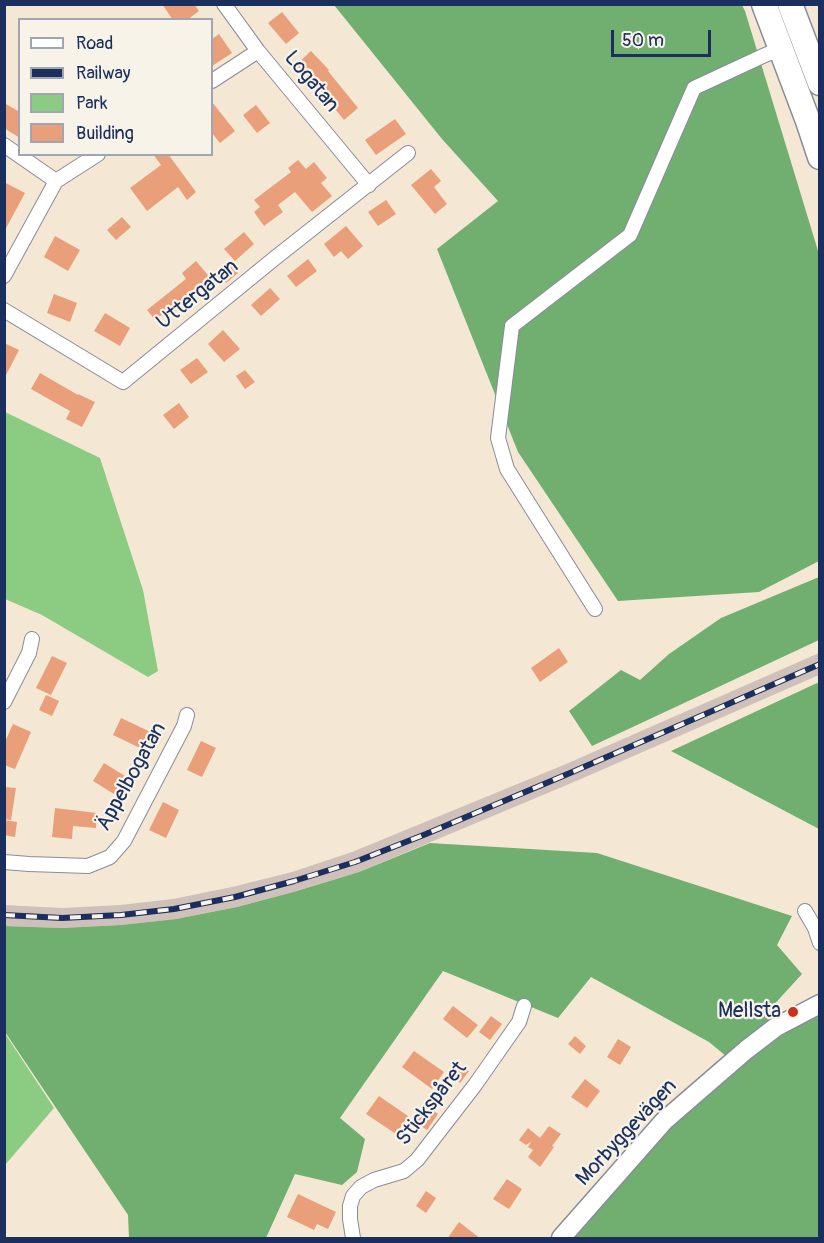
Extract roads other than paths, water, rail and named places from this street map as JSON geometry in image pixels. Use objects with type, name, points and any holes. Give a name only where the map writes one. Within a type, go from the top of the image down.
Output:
[{"type":"highway","points":[[764,4],[808,121],[819,157]]},
{"type":"highway","points":[[790,4],[819,83]]},
{"type":"street","name":"Logatan","points":[[224,4],[258,51],[369,185]]},
{"type":"street","points":[[595,609],[507,469],[498,438],[512,326],[630,235],[694,88],[781,49]]},
{"type":"street","points":[[213,80],[258,51]]},
{"type":"street","points":[[4,146],[18,155]]},
{"type":"street","name":"Uttergatan","points":[[4,310],[123,382],[408,153]]},
{"type":"street","points":[[19,156],[56,181]]},
{"type":"street","points":[[4,276],[56,181],[95,156]]},
{"type":"street","points":[[4,702],[29,653],[32,639]]},
{"type":"street","name":"Äppelbogatan","points":[[4,862],[88,866],[110,857],[124,841],[184,726],[187,715]]},
{"type":"street","points":[[805,910],[819,943]]},
{"type":"street","name":"Morbyggevägen","points":[[561,1239],[664,1120],[776,1026],[819,1004]]},
{"type":"street","name":"Stickspåret","points":[[353,1239],[350,1206],[353,1196],[374,1180],[404,1171],[417,1160],[519,1022],[524,1006]]},
{"type":"railway","points":[[4,915],[62,918],[174,909],[235,897],[294,881],[355,862],[426,834],[820,664]]},
{"type":"place","name":"Mellsta","points":[[793,1012]]}]
